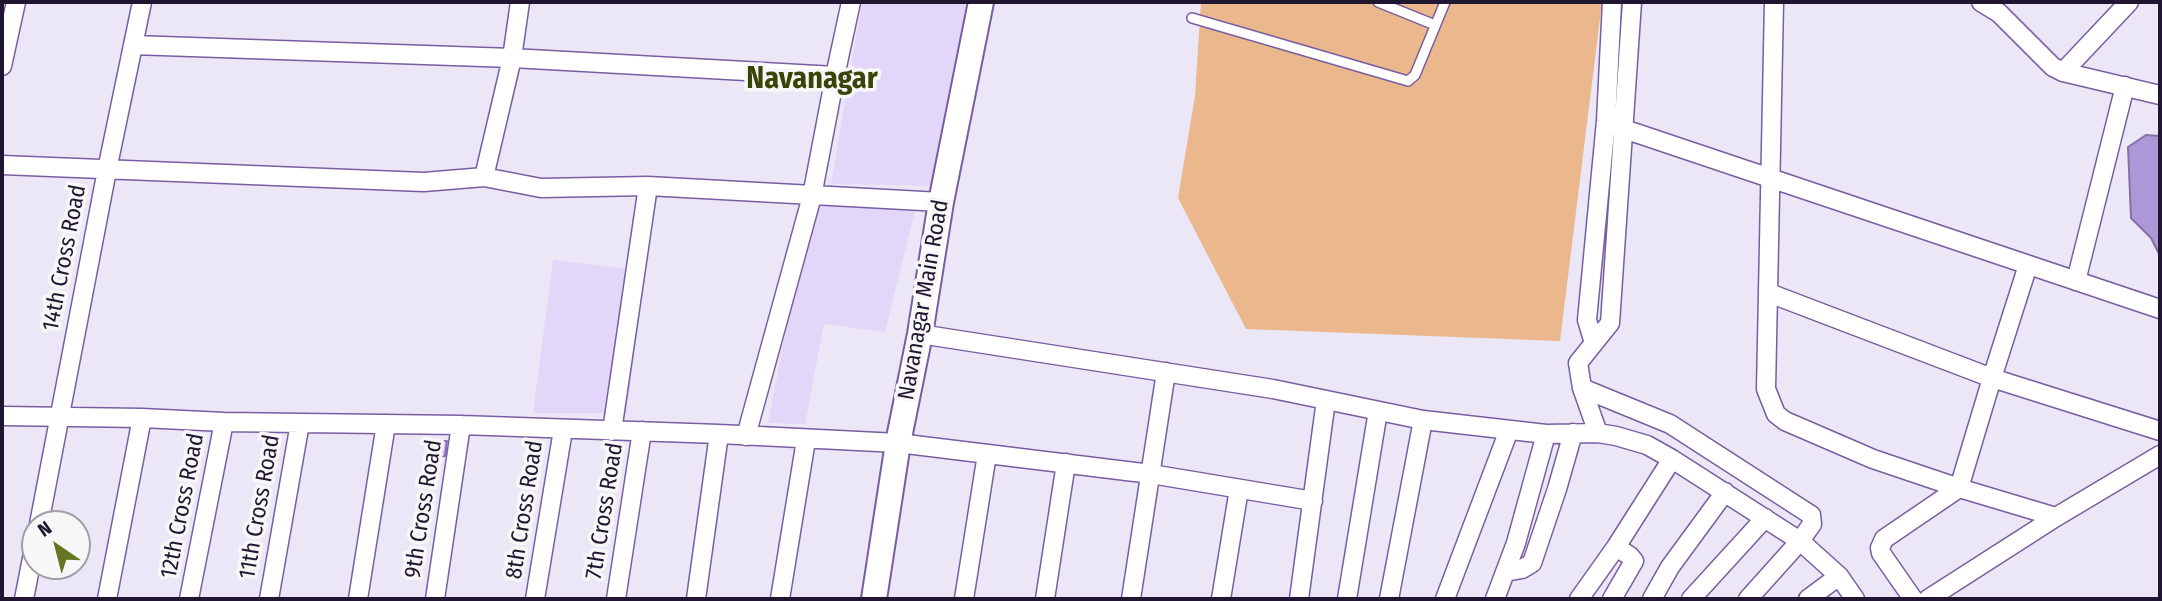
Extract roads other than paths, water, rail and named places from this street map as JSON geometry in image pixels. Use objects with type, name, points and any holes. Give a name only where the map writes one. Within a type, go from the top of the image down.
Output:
[{"type":"main road","name":"Navanagar Main Road","points":[[874,599],[898,443],[920,334],[941,202],[981,2]]},
{"type":"street","points":[[2,66],[16,2]]},
{"type":"street","name":"14th Cross Road","points":[[41,510],[142,2]]},
{"type":"street","points":[[484,177],[512,58],[520,2]]},
{"type":"street","points":[[746,436],[812,196],[851,2]]},
{"type":"street","points":[[1594,343],[1587,320],[1606,121],[1612,2]]},
{"type":"street","points":[[1598,433],[1582,387],[1578,363],[1610,323],[1632,2]]},
{"type":"street","points":[[1774,2],[1766,389],[1776,414],[1785,421],[1873,459],[2056,517]]},
{"type":"street","points":[[1981,2],[2004,7],[2045,61],[2063,72],[2160,95]]},
{"type":"street","points":[[2063,72],[2129,2]]},
{"type":"street","points":[[133,45],[512,58],[835,76]]},
{"type":"street","points":[[2077,281],[2125,86]]},
{"type":"street","points":[[1606,121],[2160,309]]},
{"type":"street","points":[[2,165],[424,182],[484,177],[541,188],[648,186],[941,202]]},
{"type":"street","points":[[612,430],[648,186]]},
{"type":"street","points":[[1913,599],[1881,553],[1881,544],[1884,539],[1959,488],[2028,265]]},
{"type":"street","points":[[1769,293],[1992,378],[2160,431]]},
{"type":"street","points":[[920,334],[1273,388],[1423,420],[1546,435],[1598,433],[1616,436],[1647,445],[1672,459],[1801,541],[1839,576],[1855,599]]},
{"type":"street","points":[[1131,599],[1166,372]]},
{"type":"street","points":[[1582,387],[1670,424],[1807,511],[1813,521],[1801,541],[1748,599]]},
{"type":"street","points":[[1299,599],[1326,400]]},
{"type":"street","points":[[1347,599],[1378,411]]},
{"type":"street","points":[[2,416],[300,424],[461,425],[898,443],[1151,474],[1314,501]]},
{"type":"street","points":[[107,599],[142,418]]},
{"type":"street","points":[[1389,599],[1423,420]]},
{"type":"street","name":"12th Cross Road","points":[[189,599],[224,422]]},
{"type":"street","name":"11th Cross Road","points":[[269,599],[300,424]]},
{"type":"street","points":[[358,599],[386,424]]},
{"type":"street","name":"9th Cross Road","points":[[435,599],[461,425]]},
{"type":"street","name":"8th Cross Road","points":[[535,599],[563,430]]},
{"type":"street","points":[[1446,599],[1509,430]]},
{"type":"street","name":"7th Cross Road","points":[[615,599],[642,431]]},
{"type":"street","points":[[1505,572],[1522,569],[1532,563],[1573,433]]},
{"type":"street","points":[[696,599],[719,434]]},
{"type":"street","points":[[1495,599],[1516,543],[1546,435]]},
{"type":"street","points":[[780,599],[806,440]]},
{"type":"street","points":[[964,599],[987,454]]},
{"type":"street","points":[[1928,599],[2056,517],[2160,455]]},
{"type":"street","points":[[1579,599],[1672,459]]},
{"type":"street","points":[[1045,599],[1066,463]]},
{"type":"street","points":[[1221,599],[1239,489]]},
{"type":"street","points":[[1652,599],[1670,567],[1725,492]]},
{"type":"street","points":[[1691,599],[1765,518]]},
{"type":"street","points":[[1612,599],[1634,561],[1630,555],[1616,547]]},
{"type":"street","points":[[1808,599],[1839,576]]},
{"type":"street","points":[[24,599],[28,580]]},
{"type":"lane","points":[[1378,2],[1435,26]]},
{"type":"lane","points":[[1192,18],[1408,81],[1415,75],[1445,2]]},
{"type":"district","name":"Navanagar","points":[[812,80]]}]
